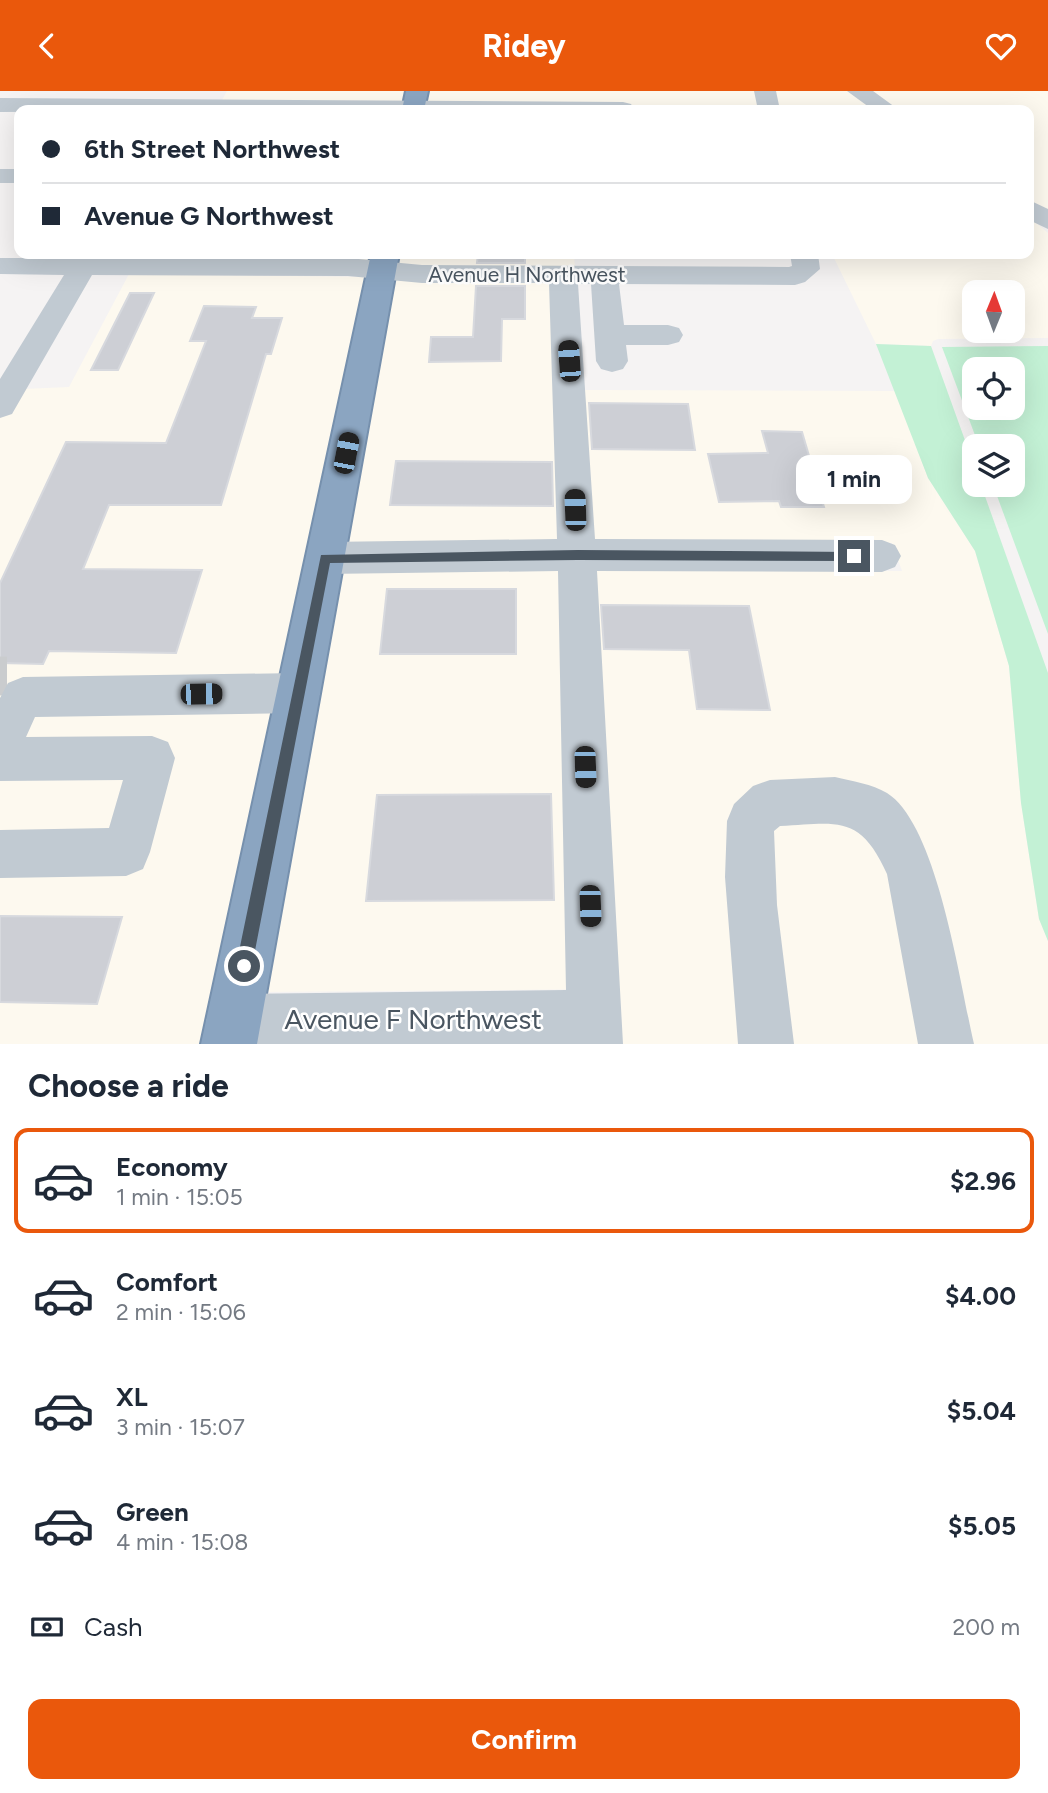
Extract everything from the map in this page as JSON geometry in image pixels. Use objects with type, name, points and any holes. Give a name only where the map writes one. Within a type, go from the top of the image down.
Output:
[{"type":"highway","points":[[231,1032],[383,262]]},
{"type":"street","points":[[858,91],[880,105]]},
{"type":"street","points":[[248,105],[274,98],[623,103]]},
{"type":"street","points":[[0,104],[52,105]]},
{"type":"street","name":"Avenue H Northwest","points":[[0,266],[348,267],[383,262],[422,275],[604,275],[634,265],[795,277],[803,263]]},
{"type":"street","points":[[0,406],[83,267]]},
{"type":"street","points":[[563,275],[578,555],[594,1031]]},
{"type":"street","points":[[604,275],[611,348],[668,335]]},
{"type":"street","points":[[325,558],[578,555],[882,557]]},
{"type":"street","points":[[0,743],[10,690],[299,693]]},
{"type":"street","points":[[0,759],[152,758],[126,852],[0,854]]},
{"type":"street","points":[[766,1044],[765,1001],[747,857],[751,821],[770,803],[835,800],[872,810],[893,834],[911,872],[946,1044]]},
{"type":"street","name":"Avenue F Northwest","points":[[231,1032],[594,1031]]},
{"type":"shaded area","points":[[227,91],[408,91],[406,101],[222,100]]},
{"type":"shaded area","points":[[425,91],[756,91],[759,105],[423,105]]},
{"type":"shaded area","points":[[773,91],[849,91],[870,105],[777,105]]},
{"type":"shaded area","points":[[868,91],[1048,91],[1048,215],[1034,204],[1034,105],[890,105]]},
{"type":"shaded area","points":[[1034,221],[1048,233],[1048,338],[1026,338],[1026,280],[962,280],[962,339],[938,339],[933,341],[931,346],[876,344],[834,259],[1034,259]]},
{"type":"shaded area","points":[[137,259],[373,259],[372,261]]},
{"type":"shaded area","points":[[395,259],[574,259],[575,268],[424,267],[394,263]]},
{"type":"shaded area","points":[[129,274],[369,277],[208,1044],[0,1044],[0,390],[69,387]]},
{"type":"shaded area","points":[[391,279],[576,283],[584,390],[896,391],[928,478],[975,551],[1009,666],[1021,803],[1039,919],[1048,941],[1048,1044],[617,1044],[613,989],[260,992],[338,572],[578,569],[902,571],[892,543],[577,541],[343,544]]},
{"type":"green space","points":[[876,344],[931,346],[963,434],[962,497],[985,497],[1048,673],[1048,941],[1039,919],[1021,803],[1009,666],[975,551],[928,478]]},
{"type":"green space","points":[[1048,346],[1048,634],[997,497],[1025,497],[1025,434],[975,434],[969,420],[1025,420],[1025,357],[962,357],[962,401],[942,347]]},
{"type":"building","points":[[477,259],[525,259],[525,263],[477,263]]},
{"type":"building","points":[[476,286],[525,286],[525,319],[502,319],[501,361],[429,362],[431,337],[473,337]]},
{"type":"building","points":[[130,293],[154,293],[118,370],[91,370]]},
{"type":"building","points":[[204,306],[256,307],[252,318],[282,318],[271,354],[266,354],[221,505],[109,505],[83,569],[202,570],[176,653],[49,651],[43,664],[0,663],[0,583],[66,442],[166,443],[206,341],[190,341]]},
{"type":"building","points":[[589,403],[688,404],[695,450],[592,449]]},
{"type":"building","points":[[762,431],[802,432],[824,507],[781,507],[779,501],[719,502],[708,454],[768,453]]},
{"type":"building","points":[[396,461],[552,462],[553,506],[390,505]]},
{"type":"building","points":[[387,589],[516,589],[516,654],[380,654]]},
{"type":"building","points":[[601,605],[749,606],[770,710],[697,709],[689,650],[604,649]]},
{"type":"building","points":[[551,794],[554,900],[366,901],[377,795]]},
{"type":"building","points":[[0,916],[122,917],[97,1004],[0,1002]]},
{"type":"tunnel","points":[[0,676],[7,676]]},
{"type":"route","points":[[244,966],[325,558],[854,556]]}]
